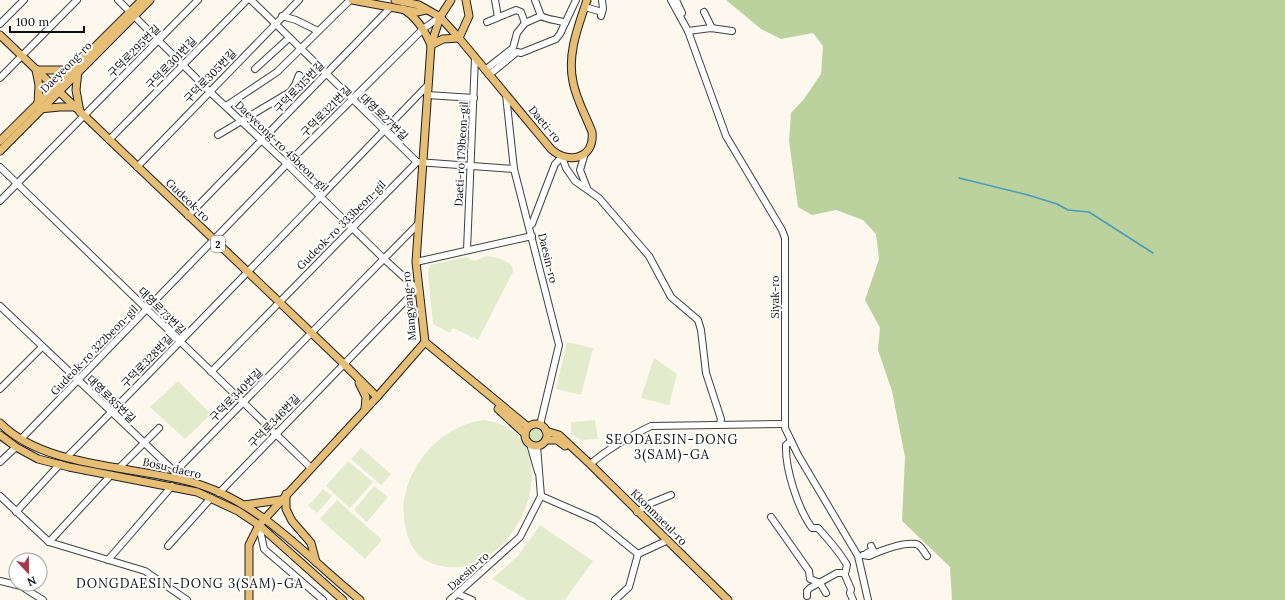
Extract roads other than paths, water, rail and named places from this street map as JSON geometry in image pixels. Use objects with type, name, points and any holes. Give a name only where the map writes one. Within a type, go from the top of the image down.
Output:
[{"type":"main road","name":"Daeyeong-ro","points":[[0,151],[39,106],[132,13],[142,0]]},
{"type":"main road","name":"Daeyeong-ro","points":[[132,13],[150,0]]},
{"type":"main road","points":[[351,0],[417,12],[426,10]]},
{"type":"main road","points":[[397,0],[417,0]]},
{"type":"main road","name":"Mangyang-ro","points":[[249,600],[249,545],[259,525],[280,500],[377,397],[425,342],[416,262],[420,163],[431,45],[440,17],[452,0]]},
{"type":"main road","points":[[403,9],[412,15],[431,45],[444,39],[459,38],[469,16],[466,0]]},
{"type":"main road","points":[[412,1],[440,17]]},
{"type":"main road","points":[[585,153],[591,145],[592,132],[573,84],[571,69],[572,46],[586,3]]},
{"type":"main road","name":"Daeti-ro","points":[[440,17],[551,149],[562,157],[573,158],[585,153]]},
{"type":"main road","name":"Gudeok-ro","points":[[0,36],[312,333],[377,397]]},
{"type":"main road","points":[[36,70],[74,70],[80,112],[60,107],[39,106],[39,85],[36,70]]},
{"type":"main road","name":"Daeyeong-ro","points":[[0,141],[39,106]]},
{"type":"main road","points":[[425,342],[471,381],[483,389],[527,431],[534,445],[546,440],[546,431]]},
{"type":"main road","points":[[354,374],[365,394],[367,401],[365,410]]},
{"type":"main road","points":[[527,431],[536,424],[540,425]]},
{"type":"main road","name":"Bosu-daero","points":[[2,425],[22,439],[49,453],[201,485],[244,505],[264,518],[360,600]]},
{"type":"main road","name":"Kkonmaeul-ro","points":[[540,425],[546,431],[559,435],[728,600]]},
{"type":"main road","name":"Bosu-daero","points":[[0,435],[16,447],[38,459],[111,475],[163,484],[174,479]]},
{"type":"main road","name":"Kkonmaeul-ro","points":[[546,440],[557,440],[574,450]]},
{"type":"main road","points":[[163,484],[172,483],[172,480],[166,477]]},
{"type":"main road","name":"Bosu-daero","points":[[174,479],[197,492],[238,511],[259,525],[343,600]]},
{"type":"main road","points":[[286,494],[286,509],[292,521],[311,543],[316,562]]},
{"type":"main road","points":[[244,505],[280,500]]},
{"type":"street","points":[[0,24],[24,0]]},
{"type":"street","points":[[0,78],[77,0]]},
{"type":"street","name":"Daeyeong-ro 45beon-gil","points":[[118,0],[210,92],[287,164],[412,286],[418,290]]},
{"type":"street","name":"구덕로295번길","points":[[0,201],[17,184],[80,112],[158,41],[198,0]]},
{"type":"street","name":"구덕로301번길","points":[[110,140],[246,0]]},
{"type":"street","name":"대영로27번길","points":[[251,0],[384,131],[420,163]]},
{"type":"street","name":"구덕로305번길","points":[[137,167],[274,23],[299,0]]},
{"type":"street","points":[[226,106],[277,72],[299,48],[351,0]]},
{"type":"street","points":[[495,0],[498,17]]},
{"type":"street","points":[[535,0],[541,16],[548,20],[558,20],[565,23]]},
{"type":"street","points":[[487,72],[517,52],[521,53],[556,39],[576,0]]},
{"type":"street","points":[[586,3],[601,14],[602,0]]},
{"type":"street","name":"Siyak-ro","points":[[671,0],[690,31],[726,136],[782,230],[785,238],[785,424],[791,441],[861,556],[868,600]]},
{"type":"street","points":[[676,0],[690,31],[712,28],[732,31]]},
{"type":"street","name":"구덕로315번길","points":[[188,216],[391,7]]},
{"type":"street","points":[[487,22],[519,10],[525,23]]},
{"type":"street","points":[[704,12],[712,28]]},
{"type":"street","points":[[282,16],[296,20],[318,30]]},
{"type":"street","points":[[487,72],[513,48],[517,34],[525,23],[541,16]]},
{"type":"street","name":"구덕로321번길","points":[[214,240],[287,164],[422,29],[440,17]]},
{"type":"street","points":[[255,69],[289,38]]},
{"type":"street","name":"Daeti-ro 179beon-gil","points":[[466,250],[475,58]]},
{"type":"street","points":[[218,135],[290,92],[299,75]]},
{"type":"street","name":"구덕로328번길","points":[[67,457],[179,341],[248,273],[320,196],[428,85]]},
{"type":"street","points":[[427,95],[474,98]]},
{"type":"street","name":"Daesin-ro","points":[[506,95],[514,169],[559,344],[540,425]]},
{"type":"street","points":[[585,153],[581,175],[588,191]]},
{"type":"street","points":[[529,226],[532,224],[555,164],[562,157],[566,168],[575,181],[599,198],[649,256],[671,297],[698,320],[701,330],[706,373],[721,419],[720,424]]},
{"type":"street","points":[[420,163],[514,169]]},
{"type":"street","name":"Gudeok-ro 333beon-gil","points":[[211,372],[352,228],[420,163]]},
{"type":"street","name":"대영로73번길","points":[[0,167],[311,468]]},
{"type":"street","name":"구덕로340번길","points":[[108,560],[174,479],[243,402],[418,224]]},
{"type":"street","points":[[416,262],[532,236]]},
{"type":"street","name":"Gudeok-ro 322beon-gil","points":[[22,439],[214,240]]},
{"type":"street","name":"구덕로346번길","points":[[219,493],[343,363],[412,293],[418,290]]},
{"type":"street","name":"대영로85번길","points":[[0,306],[143,444],[174,479]]},
{"type":"street","points":[[0,389],[42,347]]},
{"type":"street","points":[[590,464],[620,442],[651,426],[785,424]]},
{"type":"street","points":[[120,468],[159,428]]},
{"type":"street","points":[[791,441],[786,446],[788,463],[801,510],[812,528],[818,528],[826,535],[846,563],[845,574],[853,600]]},
{"type":"street","points":[[534,445],[541,496],[596,520],[638,554]]},
{"type":"street","points":[[0,462],[16,447]]},
{"type":"street","points":[[16,512],[60,464]]},
{"type":"street","points":[[49,542],[111,475]]},
{"type":"street","points":[[637,512],[649,504],[671,495]]},
{"type":"street","points":[[0,496],[49,542],[145,571],[187,600]]},
{"type":"street","name":"Daesin-ro","points":[[450,600],[520,537],[541,496]]},
{"type":"street","points":[[168,546],[211,498]]},
{"type":"street","points":[[772,517],[809,571],[810,579],[820,583],[826,593]]},
{"type":"street","points":[[809,523],[808,525],[811,532]]},
{"type":"street","points":[[259,525],[264,549],[323,600]]},
{"type":"street","points":[[615,600],[629,587],[638,554],[666,541]]},
{"type":"street","points":[[861,556],[869,556],[885,549],[916,544],[920,546],[927,556]]},
{"type":"street","points":[[861,556],[872,552],[873,550],[871,546]]},
{"type":"street","points":[[807,596],[807,591],[837,573],[845,574]]},
{"type":"street","points":[[0,581],[21,586],[43,600]]},
{"type":"street","points":[[458,594],[472,600]]},
{"type":"waterway","points":[[959,178],[1028,195],[1057,204],[1068,210],[1089,212],[1153,253]]},
{"type":"district","name":"SEODAESIN-DONG 3(SAM)-GA","points":[[672,446]]},
{"type":"district","name":"DONGDAESIN-DONG 3(SAM)-GA","points":[[190,583]]}]
